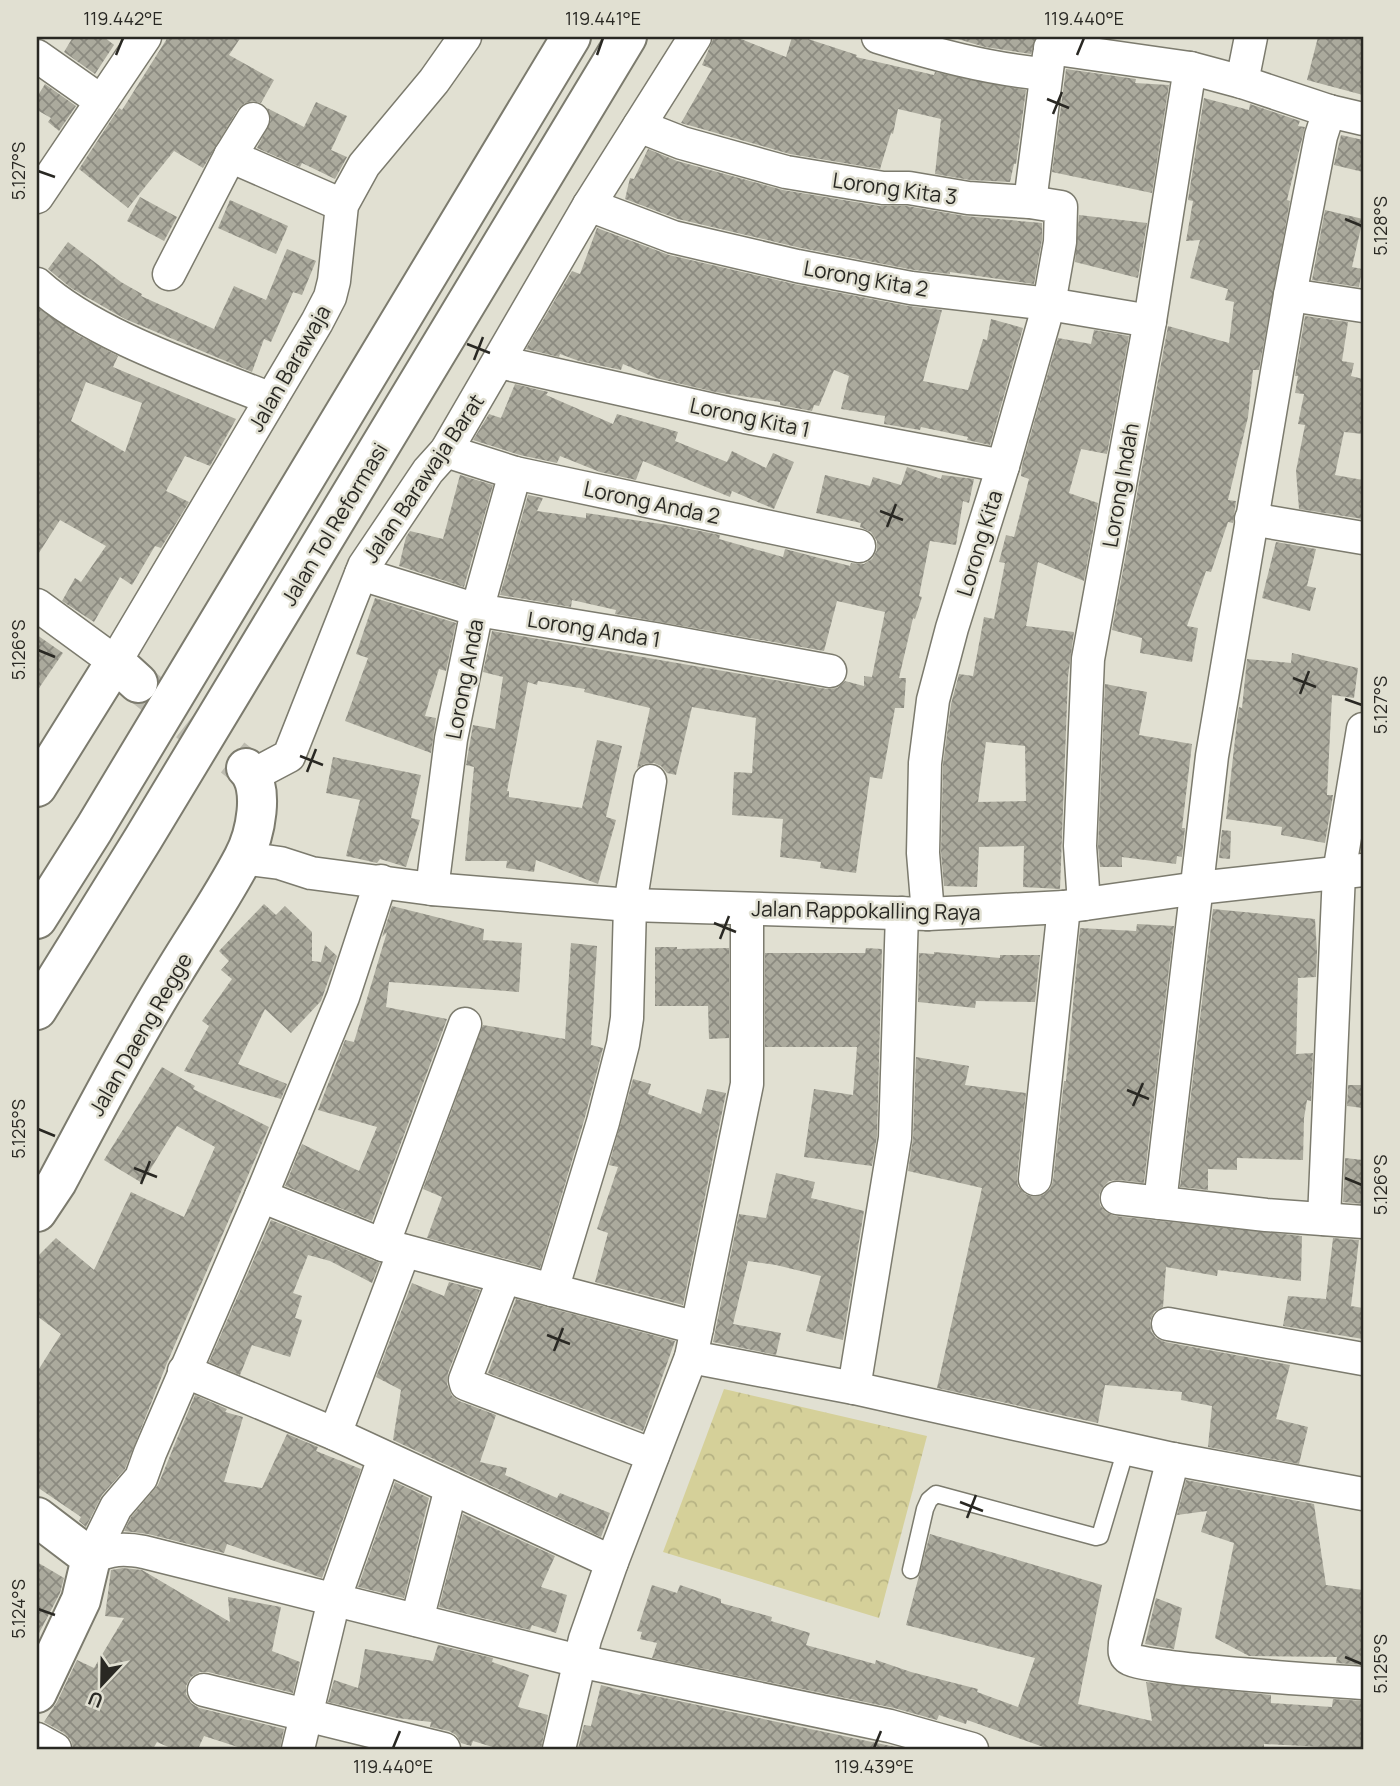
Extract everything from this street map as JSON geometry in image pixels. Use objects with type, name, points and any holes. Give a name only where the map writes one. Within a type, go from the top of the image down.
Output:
[{"type":"main road","points":[[37,919],[571,37]]},
{"type":"main road","name":"Jalan Tol Reformasi","points":[[37,1010],[150,828],[627,37]]},
{"type":"main road","points":[[37,787],[127,673]]},
{"type":"main road","name":"Jalan Daeng Regge","points":[[37,1212],[57,1182],[173,973],[215,909],[243,858],[256,820],[257,803],[250,771]]},
{"type":"main road","points":[[37,1517],[91,1558],[81,1600],[37,1693]]},
{"type":"street","points":[[37,197],[145,37]]},
{"type":"street","name":"Jalan Barawaja","points":[[127,673],[271,399],[330,297],[342,205],[364,164],[434,82],[466,37]]},
{"type":"street","name":"Jalan Barawaja Barat","points":[[250,771],[289,756],[361,574],[428,471],[446,450],[589,205],[695,37]]},
{"type":"street","points":[[878,37],[939,56],[1021,72],[1049,53],[1190,68],[1363,119]]},
{"type":"street","points":[[1242,82],[1251,37]]},
{"type":"street","points":[[1030,202],[1049,53]]},
{"type":"street","points":[[37,56],[101,101]]},
{"type":"street","name":"Lorong Indah","points":[[1035,1179],[1074,906],[1080,846],[1088,660],[1150,321],[1190,68]]},
{"type":"street","points":[[1160,1203],[1212,756],[1290,295],[1321,136],[1329,111]]},
{"type":"street","points":[[169,274],[230,156],[253,119]]},
{"type":"street","name":"Lorong Kita 3","points":[[639,126],[682,144],[786,172],[883,188],[909,188],[968,198],[1030,202]]},
{"type":"street","points":[[230,156],[342,205]]},
{"type":"street","name":"Lorong Kita","points":[[854,1388],[895,1138],[923,853],[925,763],[933,700],[1049,304],[1060,242],[1061,207],[1030,202]]},
{"type":"street","name":"Lorong Kita 2","points":[[589,205],[673,237],[797,266],[911,288],[1049,304],[1150,321]]},
{"type":"street","points":[[37,284],[71,309],[116,334],[271,399]]},
{"type":"street","points":[[1290,295],[1363,306]]},
{"type":"street","name":"Lorong Kita 1","points":[[499,362],[745,417],[1003,466]]},
{"type":"street","name":"Lorong Anda 2","points":[[446,450],[515,473],[859,546]]},
{"type":"street","name":"Lorong Anda","points":[[432,888],[451,739],[477,611],[515,473]]},
{"type":"street","points":[[1251,519],[1363,538]]},
{"type":"street","name":"Lorong Anda 1","points":[[361,574],[477,611],[655,639],[830,671]]},
{"type":"street","points":[[37,605],[127,673]]},
{"type":"street","points":[[1324,1219],[1363,729]]},
{"type":"street","points":[[552,1290],[603,1122],[623,1044],[627,1018],[630,905],[650,781]]},
{"type":"street","name":"Jalan Rappokalling Raya","points":[[243,858],[280,863],[311,873],[432,888],[630,905],[915,914],[1074,906],[1198,888],[1351,871]]},
{"type":"street","points":[[91,1558],[116,1507],[141,1478],[343,997],[381,881]]},
{"type":"street","points":[[559,1749],[579,1661],[612,1562],[694,1342],[747,1084],[747,909]]},
{"type":"street","points":[[335,1434],[465,1024]]},
{"type":"street","points":[[261,1196],[393,1248],[552,1290],[694,1342],[854,1388],[1173,1459],[1363,1494]]},
{"type":"street","points":[[1117,1198],[1363,1222]]},
{"type":"street","points":[[504,1278],[465,1380],[466,1384],[653,1455]]},
{"type":"street","points":[[1168,1324],[1363,1359]]},
{"type":"street","points":[[184,1371],[335,1434],[612,1562]]},
{"type":"street","points":[[298,1749],[334,1600],[383,1458]]},
{"type":"street","points":[[1173,1459],[1125,1643],[1128,1658],[1139,1663],[1194,1670],[1363,1683]]},
{"type":"street","points":[[417,1620],[451,1488]]},
{"type":"street","points":[[91,1558],[110,1549],[124,1549],[579,1661],[890,1726],[972,1749]]},
{"type":"street","points":[[204,1689],[444,1749]]},
{"type":"street","points":[[37,1739],[55,1749]]},
{"type":"lane","points":[[911,1570],[925,1509],[936,1494],[1100,1536],[1126,1449]]},
{"type":"green space","points":[[724,1389],[927,1436],[879,1618],[663,1552]]},
{"type":"building","points":[[73,37],[104,37],[114,45],[95,74],[64,52]]},
{"type":"building","points":[[168,37],[241,37],[229,55],[274,80],[261,103],[245,103],[238,109],[203,168],[174,151],[128,208],[79,169],[119,108],[122,110]]},
{"type":"building","points":[[714,37],[736,37],[786,57],[792,37],[802,37],[857,55],[856,57],[934,75],[935,72],[1026,90],[1016,164],[1010,182],[970,180],[935,174],[941,119],[898,109],[893,134],[891,133],[880,169],[790,154],[681,123],[712,69],[702,65]]},
{"type":"building","points":[[951,37],[1036,37],[1031,54],[985,47]]},
{"type":"building","points":[[1318,37],[1363,37],[1363,95],[1307,80]]},
{"type":"building","points":[[1066,69],[1136,79],[1135,83],[1169,85],[1152,193],[1052,172]]},
{"type":"building","points":[[45,84],[76,106],[59,131],[48,122],[51,118],[37,110],[37,97]]},
{"type":"building","points":[[1204,98],[1249,110],[1250,104],[1300,121],[1298,126],[1305,127],[1287,200],[1290,201],[1259,370],[1253,370],[1248,417],[1228,500],[1236,501],[1233,523],[1228,522],[1211,572],[1206,571],[1187,626],[1198,628],[1192,662],[1140,653],[1142,638],[1112,630],[1168,326],[1229,343],[1234,302],[1225,300],[1228,289],[1190,278],[1200,240],[1186,241],[1193,201],[1188,200]]},
{"type":"building","points":[[316,102],[347,116],[331,150],[347,157],[335,179],[302,163],[300,167],[257,148],[271,120],[267,108],[304,127]]},
{"type":"building","points":[[1341,135],[1363,140],[1363,172],[1334,165]]},
{"type":"building","points":[[648,149],[677,161],[783,190],[880,206],[907,206],[965,216],[1042,223],[1042,240],[1034,284],[950,272],[914,270],[801,248],[678,219],[625,199],[630,178],[634,179]]},
{"type":"building","points":[[140,197],[177,217],[164,241],[127,221]]},
{"type":"building","points":[[230,200],[288,226],[276,254],[218,228]]},
{"type":"building","points":[[1325,210],[1363,219],[1352,267],[1362,269],[1359,287],[1312,280]]},
{"type":"building","points":[[1079,215],[1147,223],[1138,278],[1075,262]]},
{"type":"building","points":[[597,228],[669,255],[794,284],[942,310],[923,381],[968,390],[983,339],[987,340],[991,319],[1023,328],[990,445],[967,440],[968,437],[921,427],[920,430],[884,424],[885,416],[841,409],[849,376],[834,370],[819,406],[814,405],[812,411],[780,405],[780,402],[715,392],[656,378],[623,364],[621,370],[560,354],[559,357],[526,349],[572,271],[580,274]]},
{"type":"building","points":[[68,242],[121,282],[142,294],[141,296],[214,329],[234,286],[266,300],[287,249],[316,261],[302,295],[293,292],[271,342],[264,339],[252,372],[125,319],[71,288],[48,269]]},
{"type":"building","points":[[37,307],[78,335],[118,356],[113,367],[236,419],[210,466],[185,456],[166,491],[189,502],[161,548],[155,546],[132,585],[120,577],[94,622],[62,601],[75,578],[81,582],[106,546],[60,520],[37,556]],"holes":[[[86,382],[142,403],[125,452],[71,421]]]},
{"type":"building","points":[[1305,316],[1348,322],[1342,361],[1354,363],[1351,376],[1363,379],[1363,434],[1344,432],[1335,475],[1363,480],[1363,519],[1299,509],[1296,471],[1305,425],[1298,424],[1304,394],[1295,393],[1298,376],[1295,376]]},
{"type":"building","points":[[1094,330],[1129,336],[1107,454],[1081,449],[1069,493],[1098,503],[1084,581],[1038,562],[1026,626],[1074,632],[1068,677],[1060,889],[1023,887],[1024,846],[979,847],[977,887],[944,886],[941,852],[943,764],[951,704],[959,674],[973,676],[984,617],[994,619],[1005,563],[999,562],[1006,535],[1014,537],[1029,479],[1021,476],[1022,465],[1058,338],[1091,344]],"holes":[[[986,742],[1025,746],[1026,801],[978,802]]]},
{"type":"building","points":[[515,384],[548,392],[546,395],[613,424],[617,414],[678,432],[675,441],[727,462],[732,451],[766,468],[773,453],[794,462],[774,509],[732,491],[730,497],[643,461],[636,480],[600,472],[560,456],[557,463],[473,440],[489,414],[501,418]]},
{"type":"building","points":[[907,467],[941,479],[942,475],[974,479],[969,503],[963,501],[956,545],[930,541],[919,596],[922,597],[915,619],[913,618],[899,678],[906,678],[904,708],[895,708],[882,779],[870,777],[856,873],[820,868],[821,862],[780,857],[783,819],[732,815],[734,772],[752,773],[756,718],[692,707],[676,775],[667,773],[654,763],[637,768],[650,708],[584,692],[585,689],[538,681],[537,685],[528,682],[507,791],[509,797],[582,808],[597,740],[622,746],[606,817],[616,820],[598,884],[536,860],[534,872],[506,868],[507,861],[465,861],[474,767],[466,765],[473,725],[495,729],[503,677],[483,672],[492,631],[827,689],[837,688],[845,681],[864,686],[864,676],[872,677],[885,612],[837,601],[824,651],[615,614],[616,610],[572,600],[571,607],[500,595],[528,495],[543,498],[537,511],[586,518],[586,513],[675,526],[720,535],[719,539],[783,557],[785,549],[850,566],[851,563],[864,564],[872,559],[877,550],[877,541],[871,532],[860,527],[861,523],[816,513],[825,475],[870,486],[873,477],[901,485]]},
{"type":"building","points":[[460,475],[493,485],[464,587],[399,566],[410,531],[443,539]]},
{"type":"building","points":[[1276,542],[1316,549],[1307,586],[1316,588],[1310,611],[1262,598]]},
{"type":"building","points":[[375,598],[456,623],[446,671],[439,669],[425,716],[436,718],[431,753],[345,721],[368,658],[356,654]]},
{"type":"building","points":[[37,635],[63,653],[37,691]]},
{"type":"building","points":[[1292,653],[1358,668],[1354,698],[1332,695],[1327,795],[1333,795],[1325,843],[1281,835],[1282,827],[1226,819],[1247,659],[1291,663]]},
{"type":"building","points":[[1105,684],[1147,692],[1139,735],[1192,744],[1182,828],[1185,828],[1182,857],[1177,856],[1176,864],[1122,857],[1122,867],[1100,867],[1098,846]]},
{"type":"building","points":[[333,757],[421,775],[411,818],[420,820],[406,867],[380,859],[377,863],[346,856],[360,800],[326,793]]},
{"type":"building","points":[[1222,830],[1231,831],[1230,859],[1219,858]]},
{"type":"building","points":[[264,904],[276,915],[285,906],[312,932],[312,961],[321,962],[325,945],[337,956],[321,1001],[291,1033],[265,1009],[238,1064],[287,1084],[281,1099],[184,1071],[209,1026],[202,1021],[232,979],[221,970],[229,961],[219,951]]},
{"type":"building","points":[[392,906],[484,929],[483,940],[522,943],[519,992],[389,982],[386,1007],[447,1019],[372,1221],[285,1186],[302,1144],[359,1171],[377,1127],[318,1110],[345,1040],[354,1042],[387,932],[382,937]]},
{"type":"building","points":[[1213,909],[1315,919],[1317,951],[1316,977],[1298,978],[1296,1054],[1313,1053],[1311,1101],[1307,1100],[1304,1118],[1303,1160],[1237,1158],[1237,1170],[1208,1169],[1208,1190],[1180,1187]]},
{"type":"building","points":[[1137,924],[1174,926],[1144,1183],[1109,1181],[1099,1195],[1100,1205],[1115,1216],[1302,1236],[1301,1281],[1218,1270],[1217,1276],[1166,1267],[1163,1307],[1154,1312],[1150,1321],[1151,1331],[1156,1338],[1165,1342],[1290,1365],[1276,1419],[1308,1427],[1299,1464],[1208,1447],[1212,1406],[1181,1400],[1182,1392],[1105,1385],[1098,1423],[937,1388],[982,1188],[908,1171],[913,1139],[916,1057],[969,1066],[965,1085],[1026,1093],[1018,1186],[1025,1194],[1034,1197],[1043,1195],[1050,1189],[1053,1181],[1066,1081],[1080,928],[1136,931]]},
{"type":"building","points":[[571,943],[597,946],[591,1045],[603,1048],[540,1268],[427,1238],[442,1197],[423,1189],[483,1025],[565,1039]]},
{"type":"building","points":[[655,947],[729,948],[729,1038],[709,1039],[708,1006],[655,1006]]},
{"type":"building","points":[[866,948],[882,949],[877,1136],[872,1166],[804,1157],[814,1089],[853,1095],[857,1047],[765,1047],[765,953],[865,953]]},
{"type":"building","points":[[919,953],[1000,958],[1000,955],[1040,955],[1035,1002],[976,1001],[975,1008],[918,1002]]},
{"type":"building","points":[[162,1067],[195,1086],[193,1089],[269,1127],[167,1363],[125,1469],[102,1495],[86,1527],[79,1521],[81,1517],[37,1487],[37,1372],[61,1334],[37,1316],[37,1257],[56,1238],[94,1270],[131,1192],[184,1217],[215,1147],[177,1126],[142,1183],[104,1160]]},
{"type":"building","points":[[633,1079],[651,1084],[648,1094],[701,1114],[707,1089],[726,1093],[683,1305],[595,1282],[608,1233],[597,1229],[618,1167],[609,1165]]},
{"type":"building","points":[[1348,1085],[1363,1085],[1363,1108],[1347,1106]]},
{"type":"building","points":[[1345,1158],[1363,1160],[1363,1204],[1343,1202]]},
{"type":"building","points":[[776,1173],[815,1182],[811,1198],[864,1211],[843,1340],[806,1331],[821,1276],[748,1261],[733,1324],[781,1333],[776,1355],[713,1342],[739,1214],[766,1218]]},
{"type":"building","points":[[271,1220],[380,1263],[372,1283],[330,1261],[308,1255],[293,1293],[302,1296],[295,1318],[302,1320],[290,1357],[252,1345],[240,1375],[209,1362]]},
{"type":"building","points":[[1333,1238],[1359,1240],[1351,1306],[1363,1308],[1363,1339],[1283,1326],[1288,1296],[1326,1299]]},
{"type":"building","points":[[449,1282],[480,1290],[448,1373],[447,1384],[452,1396],[459,1401],[496,1415],[480,1462],[507,1468],[505,1475],[557,1498],[560,1493],[610,1513],[601,1537],[393,1440],[401,1390],[376,1377],[412,1283],[444,1296]]},
{"type":"building","points":[[516,1299],[675,1341],[643,1431],[488,1373]]},
{"type":"building","points":[[195,1395],[227,1409],[225,1412],[243,1417],[224,1482],[262,1488],[287,1434],[318,1447],[316,1451],[361,1469],[322,1578],[227,1544],[224,1553],[148,1534],[124,1531],[131,1517],[158,1485]]},
{"type":"building","points":[[1186,1480],[1314,1504],[1326,1585],[1363,1590],[1363,1665],[1336,1663],[1337,1657],[1249,1656],[1215,1638],[1234,1543],[1201,1532],[1207,1511],[1177,1515]]},
{"type":"building","points":[[395,1482],[429,1498],[404,1598],[358,1587]]},
{"type":"building","points":[[463,1514],[555,1556],[541,1587],[567,1595],[556,1633],[532,1625],[530,1630],[439,1607]]},
{"type":"building","points":[[930,1534],[1102,1585],[1078,1704],[1152,1721],[1146,1682],[1271,1695],[1271,1703],[1332,1707],[1333,1699],[1363,1701],[1363,1749],[1264,1744],[1264,1749],[1049,1749],[967,1720],[966,1724],[939,1715],[937,1720],[894,1708],[652,1658],[657,1643],[640,1639],[642,1632],[637,1631],[652,1585],[677,1593],[680,1585],[721,1599],[721,1603],[772,1617],[771,1621],[810,1633],[806,1645],[875,1664],[876,1660],[978,1689],[977,1692],[1018,1707],[1035,1658],[906,1625]]},
{"type":"building","points":[[37,1562],[64,1578],[60,1593],[37,1637]]},
{"type":"building","points":[[111,1570],[142,1570],[230,1622],[228,1597],[281,1607],[272,1651],[300,1662],[293,1693],[208,1672],[200,1672],[191,1677],[186,1686],[186,1694],[191,1703],[199,1708],[284,1729],[280,1749],[244,1749],[204,1736],[198,1749],[173,1749],[157,1742],[153,1749],[73,1749],[71,1740],[64,1733],[44,1722],[77,1660],[94,1668],[124,1618],[105,1616]]},
{"type":"building","points":[[1156,1598],[1182,1608],[1174,1649],[1145,1644]]},
{"type":"building","points":[[438,1645],[493,1658],[492,1662],[529,1675],[518,1707],[548,1715],[541,1749],[499,1749],[473,1741],[471,1746],[461,1743],[456,1735],[449,1731],[430,1727],[431,1722],[397,1718],[328,1702],[334,1680],[358,1688],[365,1649],[433,1661]]},
{"type":"building","points":[[601,1685],[905,1749],[578,1749],[584,1725],[591,1726]]},
{"type":"tunnel","points":[[143,687],[246,768]]}]
